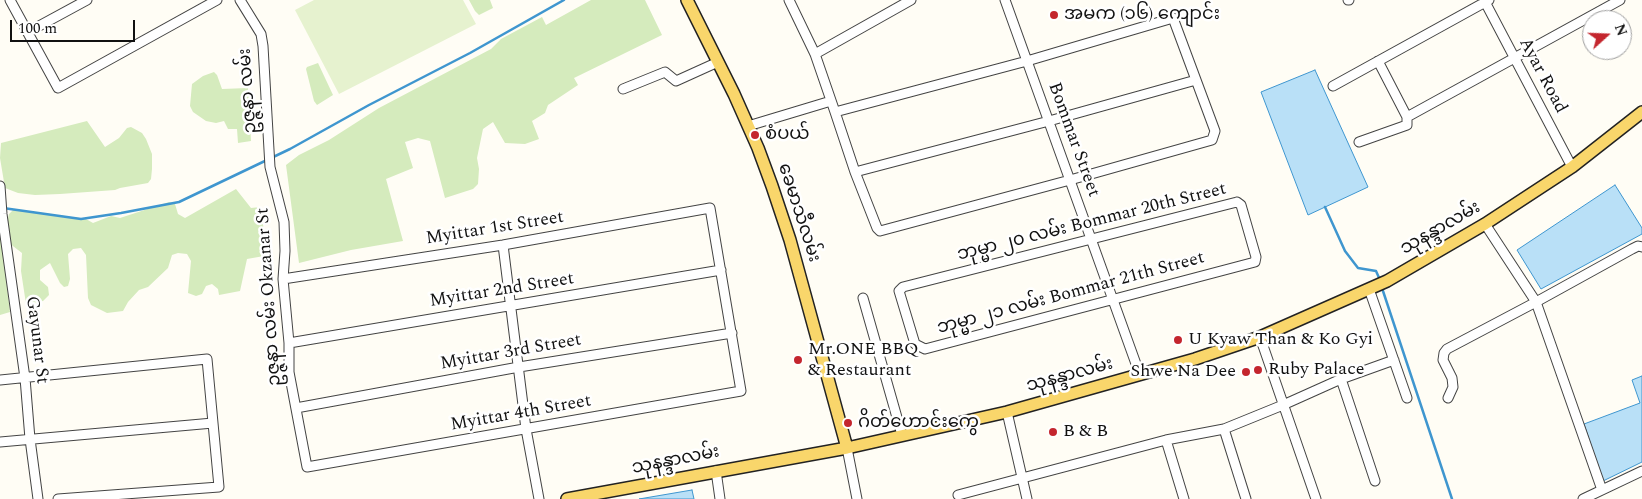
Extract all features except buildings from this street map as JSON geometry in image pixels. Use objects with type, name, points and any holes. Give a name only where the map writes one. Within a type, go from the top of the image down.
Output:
[{"type":"main road","name":"ခေမာသီလမ်း","points":[[687,0],[748,126],[766,171],[790,240],[847,448]]},
{"type":"main road","name":"သုနန္ဒာလမ်း","points":[[568,499],[847,448],[1007,412],[1194,359],[1260,337],[1369,290],[1485,224],[1572,167],[1642,112]]},
{"type":"street","points":[[10,0],[58,88],[217,0]]},
{"type":"street","points":[[28,32],[87,0]]},
{"type":"street","name":"ဥဇ္ဇနာ လမ်း","points":[[240,0],[261,34],[269,155]]},
{"type":"street","points":[[789,0],[815,54],[834,112],[855,172],[877,228],[880,231],[1212,140],[1215,131],[1173,18],[1027,61],[834,112]]},
{"type":"street","points":[[815,54],[911,0]]},
{"type":"street","name":"Bommar Street","points":[[1005,0],[1140,375]]},
{"type":"street","points":[[1407,117],[1620,0]]},
{"type":"street","points":[[1333,86],[1486,1]]},
{"type":"street","name":"Ayar Road","points":[[1486,1],[1572,167]]},
{"type":"street","points":[[1359,142],[1406,125],[1407,117],[1378,61]]},
{"type":"street","points":[[623,89],[665,72],[676,81],[718,62]]},
{"type":"street","points":[[855,172],[1196,80]]},
{"type":"street","points":[[748,126],[831,100]]},
{"type":"street","name":"ဥဇ္ဇနာ လမ်း Okzanar St","points":[[269,155],[270,167],[284,222],[284,279],[289,343],[289,372],[307,467]]},
{"type":"street","name":"Gayunar St","points":[[0,186],[2,214],[25,378],[30,439],[38,499]]},
{"type":"street","name":"ဘုမ္မာ ၂၀ လမ်း Bommar 20th Street","points":[[899,291],[904,286],[1237,202],[1241,205],[1256,257]]},
{"type":"street","name":"Myittar 1st Street","points":[[284,279],[503,245],[710,208],[721,270]]},
{"type":"street","points":[[1485,224],[1536,302],[1602,490]]},
{"type":"street","points":[[503,245],[526,430],[539,499]]},
{"type":"street","points":[[1448,398],[1453,387],[1452,378],[1443,360],[1446,349],[1632,249],[1638,246],[1642,247]]},
{"type":"street","name":"ဘုမ္မာ ၂၁ လမ်း Bommar 21th Street","points":[[899,291],[915,344],[925,348],[1255,262],[1256,257]]},
{"type":"street","points":[[721,270],[732,333]]},
{"type":"street","name":"Myittar 2nd Street","points":[[289,343],[721,270]]},
{"type":"street","points":[[1369,290],[1407,398]]},
{"type":"street","points":[[863,298],[902,435]]},
{"type":"street","name":"Myittar 3rd Street","points":[[296,408],[518,367],[732,333]]},
{"type":"street","name":"Myittar 4th Street","points":[[307,467],[741,391],[732,333]]},
{"type":"street","points":[[1260,337],[1316,499]]},
{"type":"street","points":[[0,380],[207,359],[219,487],[58,499]]},
{"type":"street","points":[[958,495],[1166,440],[1224,428],[1283,405],[1341,379],[1394,360]]},
{"type":"street","points":[[1341,379],[1374,481]]},
{"type":"street","points":[[1007,412],[1026,499]]},
{"type":"street","points":[[0,442],[213,423]]},
{"type":"street","points":[[1224,428],[1246,499]]},
{"type":"street","points":[[1166,440],[1184,499]]},
{"type":"street","points":[[847,448],[857,499]]},
{"type":"street","points":[[1583,499],[1642,471]]},
{"type":"street","points":[[716,472],[720,499]]},
{"type":"green space","points":[[314,0],[463,0],[476,24],[339,94],[295,10]]},
{"type":"green space","points":[[469,0],[490,0],[493,8],[479,15]]},
{"type":"green space","points":[[591,0],[645,0],[662,35],[574,78],[578,85],[548,105],[545,113],[532,121],[539,139],[525,144],[505,143],[493,122],[483,129],[477,158],[479,169],[478,184],[473,189],[445,198],[430,141],[418,138],[405,142],[413,168],[386,179],[403,241],[351,250],[299,263],[286,165],[299,155],[329,140],[379,108],[491,49],[501,39],[542,17],[546,25]]},
{"type":"green space","points":[[318,63],[333,95],[317,105],[314,101],[306,69]]},
{"type":"green space","points":[[214,72],[222,89],[248,88],[251,141],[238,143],[237,129],[228,129],[224,121],[216,123],[206,121],[193,112],[190,106],[192,84],[203,76]]},
{"type":"green space","points":[[87,121],[105,147],[119,138],[127,128],[131,127],[142,133],[152,154],[151,179],[148,183],[115,190],[35,195],[18,193],[5,188],[0,158],[1,143]]},
{"type":"green space","points":[[236,189],[251,208],[261,207],[264,233],[264,256],[247,259],[240,291],[219,295],[218,289],[212,284],[206,286],[202,294],[196,296],[188,293],[191,261],[187,254],[178,253],[172,255],[168,268],[148,287],[139,290],[123,311],[107,313],[91,305],[88,298],[86,255],[81,248],[73,249],[68,254],[70,279],[68,286],[64,287],[60,283],[50,263],[40,270],[40,280],[48,287],[49,295],[43,301],[26,304],[21,271],[22,253],[9,243],[7,222],[9,214],[14,209],[86,219],[93,223],[111,216],[120,218],[169,202],[175,204],[178,214],[185,218]]},
{"type":"green space","points":[[0,225],[10,312],[0,315]]},
{"type":"water","points":[[1315,70],[1368,187],[1308,215],[1261,92]]},
{"type":"water","points":[[1615,185],[1642,228],[1642,234],[1541,289],[1517,250]]},
{"type":"water","points":[[1642,376],[1642,462],[1603,481],[1584,424],[1640,403],[1632,380]]},
{"type":"water","points":[[692,490],[694,499],[639,499]]},
{"type":"waterway","points":[[3,208],[81,219],[179,202],[290,149],[369,105],[470,53],[564,0]]},
{"type":"waterway","points":[[1325,207],[1345,251],[1358,268],[1376,271],[1380,280]]},
{"type":"waterway","points":[[1382,288],[1452,499]]},
{"type":"place","name":"အမက (၁၆) ကျောင်း","points":[[1054,15]]},
{"type":"place","name":"စံပယ်","points":[[755,135]]},
{"type":"place","name":"U Kyaw Than & Ko Gyi","points":[[1178,340]]},
{"type":"place","name":"Mr.ONE BBQ & Restaurant","points":[[798,360]]},
{"type":"place","name":"Ruby Palace","points":[[1258,370]]},
{"type":"place","name":"Shwe Na Dee","points":[[1246,372]]},
{"type":"place","name":"ဂိတ်ဟောင်းကွေ","points":[[848,423]]},
{"type":"place","name":"B & B","points":[[1053,432]]}]
